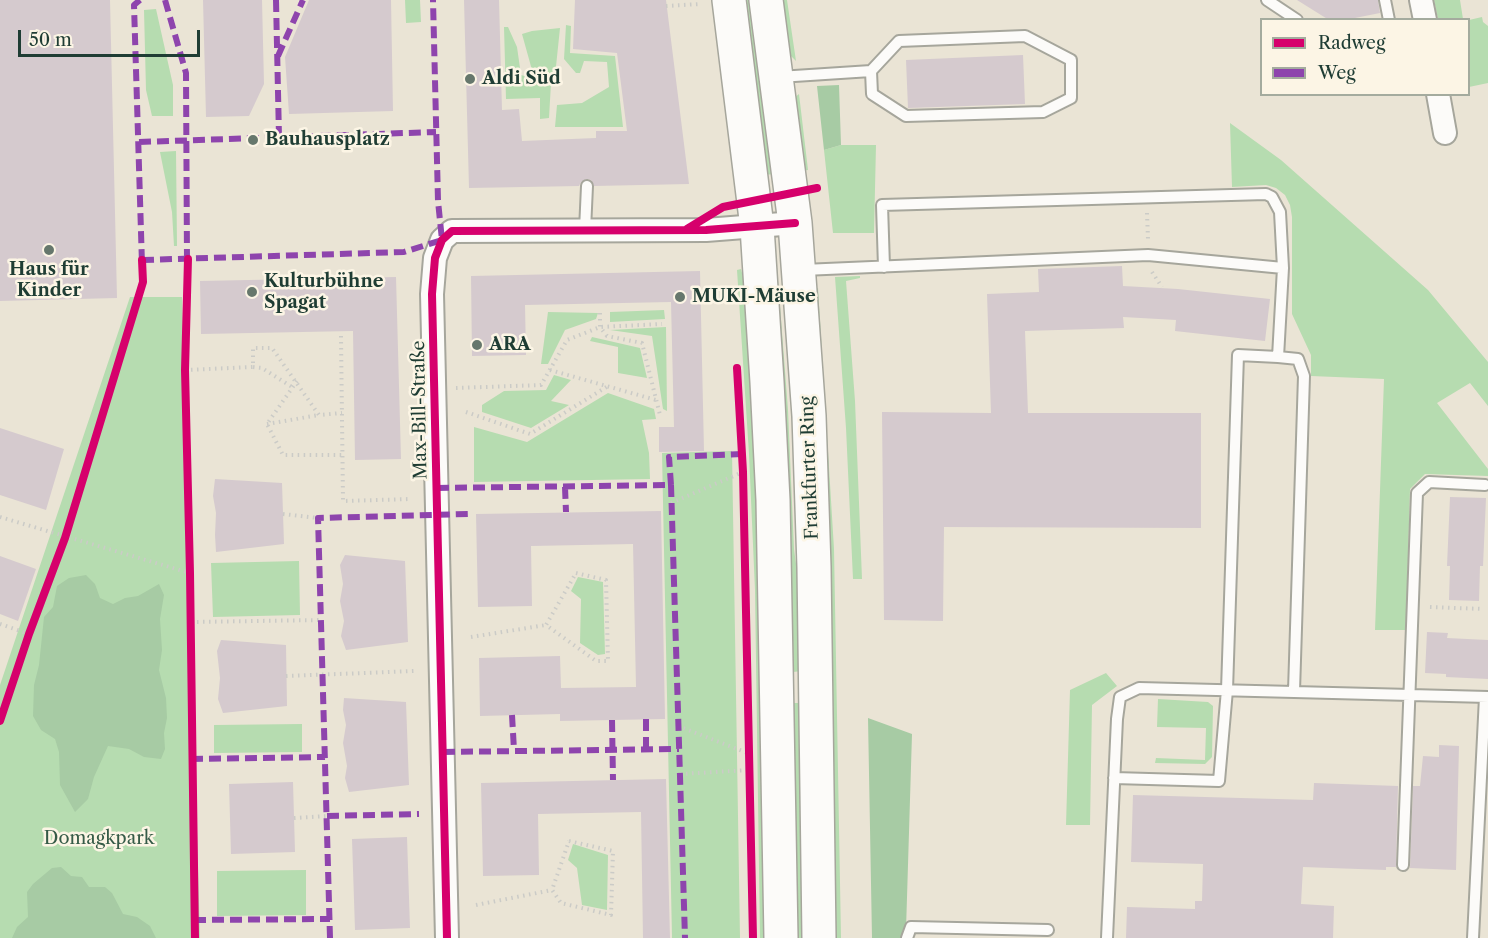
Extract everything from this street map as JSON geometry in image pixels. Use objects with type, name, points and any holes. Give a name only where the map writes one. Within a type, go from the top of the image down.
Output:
[{"type":"main road","name":"Frankfurter Ring","points":[[766,0],[795,223],[809,417],[814,555],[819,938]]},
{"type":"main road","points":[[714,2],[757,227],[773,500],[781,938]]},
{"type":"street","points":[[1421,0],[1425,18]]},
{"type":"street","points":[[1438,96],[1446,133]]},
{"type":"street","name":"Max-Bill-Straße","points":[[447,938],[432,275],[435,258],[446,235],[452,231],[706,230],[795,223]]},
{"type":"lane","points":[[1267,0],[1294,18]]},
{"type":"lane","points":[[1385,0],[1389,18]]},
{"type":"lane","points":[[776,77],[871,71],[899,41],[1025,36],[1071,60],[1071,98],[1043,112],[906,116],[872,94],[871,71]]},
{"type":"lane","points":[[585,230],[587,186]]},
{"type":"lane","points":[[884,267],[882,205],[1266,194],[1272,197],[1280,212],[1284,268],[1278,357]]},
{"type":"lane","points":[[799,270],[1148,255],[1284,268]]},
{"type":"lane","points":[[1114,778],[1219,781],[1227,690],[1238,355],[1298,359],[1304,375],[1294,691]]},
{"type":"lane","points":[[1403,865],[1417,493],[1429,482],[1485,485]]},
{"type":"lane","points":[[1107,938],[1117,718],[1120,697],[1139,688],[1487,697],[1473,938]]},
{"type":"lane","points":[[907,938],[911,927],[1048,930]]},
{"type":"path","points":[[666,6],[714,2]]},
{"type":"path","points":[[600,313],[600,327],[607,336],[642,344],[660,415]]},
{"type":"path","points":[[435,389],[542,385],[567,340],[600,327],[662,324]]},
{"type":"path","points":[[341,336],[343,501],[411,499]]},
{"type":"path","points":[[253,368],[253,348],[272,348],[319,415]]},
{"type":"path","points":[[185,370],[262,368],[292,387]]},
{"type":"path","points":[[550,370],[656,400]]},
{"type":"path","points":[[267,424],[297,381]]},
{"type":"path","points":[[466,412],[530,434],[608,386]]},
{"type":"path","points":[[267,424],[342,413]]},
{"type":"path","points":[[267,424],[283,455],[343,455]]},
{"type":"path","points":[[671,504],[743,472]]},
{"type":"path","points":[[283,514],[318,518]]},
{"type":"path","points":[[0,517],[190,573]]},
{"type":"path","points":[[471,637],[546,625],[596,661],[608,661],[606,580],[576,573],[546,625]]},
{"type":"path","points":[[1413,607],[1483,609]]},
{"type":"path","points":[[191,622],[321,620]]},
{"type":"path","points":[[0,624],[29,634]]},
{"type":"path","points":[[286,676],[415,671]]},
{"type":"path","points":[[678,726],[750,754]]},
{"type":"path","points":[[680,774],[750,770]]},
{"type":"path","points":[[294,818],[327,816]]},
{"type":"path","points":[[569,841],[613,851],[611,915],[561,903],[552,890],[569,841]]},
{"type":"path","points":[[476,905],[552,890]]},
{"type":"green space","points":[[405,0],[420,0],[421,22],[406,23]]},
{"type":"green space","points":[[743,0],[753,0],[774,174],[764,175]]},
{"type":"green space","points":[[780,0],[787,0],[796,61],[788,53]]},
{"type":"green space","points":[[1434,0],[1460,0],[1463,18],[1438,18]]},
{"type":"green space","points":[[156,9],[173,85],[173,116],[152,116],[146,90],[144,10]]},
{"type":"green space","points":[[1482,17],[1483,22],[1488,26],[1488,83],[1470,87],[1470,20]]},
{"type":"green space","points":[[566,25],[571,26],[570,53],[615,56],[623,127],[555,127],[557,105],[582,103],[609,87],[607,62],[584,61],[580,73],[576,73],[564,59]]},
{"type":"green space","points":[[504,27],[508,27],[517,47],[521,75],[551,83],[549,118],[540,119],[540,98],[506,99]]},
{"type":"green space","points":[[560,28],[555,76],[532,70],[522,34]]},
{"type":"green space","points":[[839,85],[841,145],[824,150],[817,86]]},
{"type":"green space","points":[[799,94],[808,170],[802,171],[794,98]]},
{"type":"green space","points":[[1230,123],[1281,160],[1428,290],[1488,362],[1488,406],[1470,383],[1437,403],[1488,469],[1488,476],[1425,474],[1410,489],[1406,630],[1375,630],[1384,379],[1311,376],[1311,355],[1292,314],[1290,205],[1285,195],[1276,188],[1266,185],[1232,187]]},
{"type":"green space","points":[[841,145],[876,145],[874,233],[833,233],[824,150]]},
{"type":"green space","points":[[176,151],[177,246],[174,246],[172,212],[160,152]]},
{"type":"green space","points":[[771,254],[776,254],[788,410],[794,549],[801,601],[802,671],[793,672],[789,549]]},
{"type":"green space","points":[[741,269],[746,289],[759,510],[767,938],[760,938],[755,590],[737,270]]},
{"type":"green space","points":[[860,276],[860,278],[846,281],[855,401],[862,579],[853,579],[846,428],[835,277]]},
{"type":"green space","points":[[818,288],[834,549],[841,938],[835,938],[813,291]]},
{"type":"green space","name":"Domagkpark","points":[[130,297],[182,297],[200,938],[0,938],[0,685]]},
{"type":"green space","points":[[664,310],[665,319],[610,322],[610,312]]},
{"type":"green space","points":[[548,312],[598,313],[596,319],[565,330],[548,364],[541,364]]},
{"type":"green space","points":[[666,327],[667,411],[663,409],[652,336],[610,330]]},
{"type":"green space","points":[[592,337],[640,348],[647,378],[618,373],[618,347],[590,341]]},
{"type":"green space","points":[[554,375],[571,380],[551,401],[569,405],[531,428],[482,412],[482,405],[504,391],[546,390]]},
{"type":"green space","points":[[608,393],[654,409],[656,419],[642,420],[649,453],[650,479],[474,482],[474,427],[527,442]]},
{"type":"green space","points":[[732,451],[740,938],[672,938],[662,453]]},
{"type":"green space","points":[[299,561],[300,615],[213,617],[211,563]]},
{"type":"green space","points":[[86,575],[95,584],[100,598],[113,604],[125,598],[138,596],[159,584],[164,595],[160,619],[162,650],[159,670],[166,698],[167,718],[164,733],[165,749],[161,759],[144,757],[129,749],[108,746],[94,777],[88,799],[75,812],[60,785],[59,752],[55,739],[41,730],[33,716],[34,685],[39,665],[44,617],[53,607],[57,586],[69,578]]},
{"type":"green space","points":[[578,577],[603,582],[605,654],[598,655],[580,643],[581,599],[571,591]]},
{"type":"green space","points":[[1106,673],[1117,686],[1092,705],[1090,825],[1066,825],[1070,690]]},
{"type":"green space","points":[[1158,699],[1208,702],[1213,706],[1212,757],[1205,764],[1155,763],[1156,758],[1205,760],[1206,728],[1157,727]]},
{"type":"green space","points":[[793,703],[803,703],[806,938],[796,938]]},
{"type":"green space","points":[[868,718],[912,734],[906,930],[903,938],[872,938]]},
{"type":"green space","points":[[302,724],[302,752],[214,753],[214,725]]},
{"type":"green space","points":[[573,844],[608,855],[607,910],[582,905],[577,868],[568,860]]},
{"type":"green space","points":[[61,867],[71,876],[82,877],[89,887],[105,887],[112,893],[123,914],[137,917],[150,926],[156,938],[12,938],[17,927],[28,917],[27,892],[52,868]]},
{"type":"green space","points":[[306,870],[306,915],[217,916],[217,871]]},
{"type":"building","points":[[0,0],[110,0],[117,298],[0,301]]},
{"type":"building","points":[[203,0],[262,0],[264,84],[249,116],[206,117]]},
{"type":"building","points":[[309,0],[391,0],[393,111],[289,114],[285,57]]},
{"type":"building","points":[[464,0],[499,0],[502,110],[519,109],[522,141],[596,138],[596,131],[627,131],[617,53],[573,49],[575,0],[666,0],[689,184],[594,186],[591,180],[587,179],[579,186],[469,188]]},
{"type":"building","points":[[1297,0],[1378,0],[1380,13],[1355,18],[1326,18]]},
{"type":"building","points":[[1023,55],[1025,104],[908,108],[906,60]]},
{"type":"building","points":[[1122,266],[1123,286],[1178,289],[1270,299],[1265,341],[1175,331],[1176,320],[1123,317],[1124,328],[1025,331],[1028,413],[1201,413],[1201,528],[944,527],[943,621],[884,620],[882,412],[991,413],[987,294],[1039,292],[1038,269]]},
{"type":"building","points":[[700,271],[704,451],[659,452],[659,427],[674,427],[671,302],[525,305],[526,355],[472,356],[471,276]]},
{"type":"building","points":[[396,277],[401,459],[355,460],[353,331],[201,334],[200,281]]},
{"type":"building","points":[[0,428],[64,449],[46,510],[0,495]]},
{"type":"building","points":[[215,479],[282,483],[284,544],[216,552],[216,513],[213,496]]},
{"type":"building","points":[[1450,497],[1486,498],[1479,601],[1449,600],[1450,566],[1447,566]]},
{"type":"building","points":[[661,511],[665,719],[560,721],[560,714],[480,716],[479,658],[560,656],[561,688],[636,687],[633,544],[531,546],[532,606],[478,607],[476,514]]},
{"type":"building","points":[[345,555],[405,561],[408,642],[346,650],[341,636],[344,621],[340,601],[343,584],[340,565]]},
{"type":"building","points":[[0,556],[36,569],[18,621],[0,614]]},
{"type":"building","points":[[1427,632],[1448,633],[1447,638],[1488,640],[1488,679],[1446,677],[1446,674],[1425,673]]},
{"type":"building","points":[[221,640],[286,645],[287,706],[223,713],[218,699],[220,678],[217,651]]},
{"type":"building","points":[[344,698],[406,702],[409,785],[349,792],[345,778],[347,766],[343,743],[346,725],[343,710]]},
{"type":"building","points":[[1439,745],[1459,746],[1456,870],[1410,868],[1413,786],[1420,786],[1423,756],[1439,757]]},
{"type":"building","points":[[666,779],[670,938],[643,938],[641,812],[538,814],[539,875],[483,876],[481,783]]},
{"type":"building","points":[[293,782],[295,852],[231,854],[229,784]]},
{"type":"building","points":[[1314,783],[1398,786],[1396,867],[1386,867],[1386,870],[1303,867],[1301,904],[1334,906],[1333,938],[1126,938],[1127,907],[1195,909],[1195,901],[1202,901],[1203,864],[1131,862],[1133,795],[1313,800]]},
{"type":"building","points":[[407,837],[410,928],[355,930],[352,839]]},
{"type":"marked path","points":[[140,0],[134,5],[142,264]]},
{"type":"marked path","points":[[165,0],[186,73],[187,263]]},
{"type":"marked path","points":[[276,0],[279,137]]},
{"type":"marked path","points":[[278,56],[303,0]]},
{"type":"marked path","points":[[142,260],[404,252],[442,240],[438,201],[433,0]]},
{"type":"marked path","points":[[139,142],[436,132]]},
{"type":"marked path","points":[[671,485],[669,457],[742,454]]},
{"type":"marked path","points":[[437,488],[671,485],[685,938]]},
{"type":"marked path","points":[[565,487],[566,512]]},
{"type":"marked path","points":[[330,938],[318,518],[468,514]]},
{"type":"marked path","points":[[512,715],[514,750]]},
{"type":"marked path","points":[[646,719],[646,750]]},
{"type":"marked path","points":[[612,720],[613,780]]},
{"type":"marked path","points":[[443,752],[679,749]]},
{"type":"marked path","points":[[191,759],[325,757]]},
{"type":"marked path","points":[[327,816],[419,814]]},
{"type":"marked path","points":[[194,920],[330,919]]},
{"type":"cycle path","points":[[687,229],[723,207],[817,188]]},
{"type":"cycle path","points":[[447,938],[432,294],[435,258],[442,240],[452,231],[706,230],[795,223]]},
{"type":"cycle path","points":[[188,259],[185,370],[195,938]]},
{"type":"cycle path","points":[[0,721],[65,538],[143,282],[142,260]]},
{"type":"cycle path","points":[[737,368],[743,472],[753,938]]},
{"type":"place","name":"Aldi Süd","points":[[470,79]]},
{"type":"place","name":"Bauhausplatz","points":[[253,140]]},
{"type":"place","name":"Haus für Kinder","points":[[49,250]]},
{"type":"place","name":"Kulturbühne Spagat","points":[[252,292]]},
{"type":"place","name":"MUKI-Mäuse","points":[[680,297]]},
{"type":"place","name":"ARA","points":[[477,345]]}]
